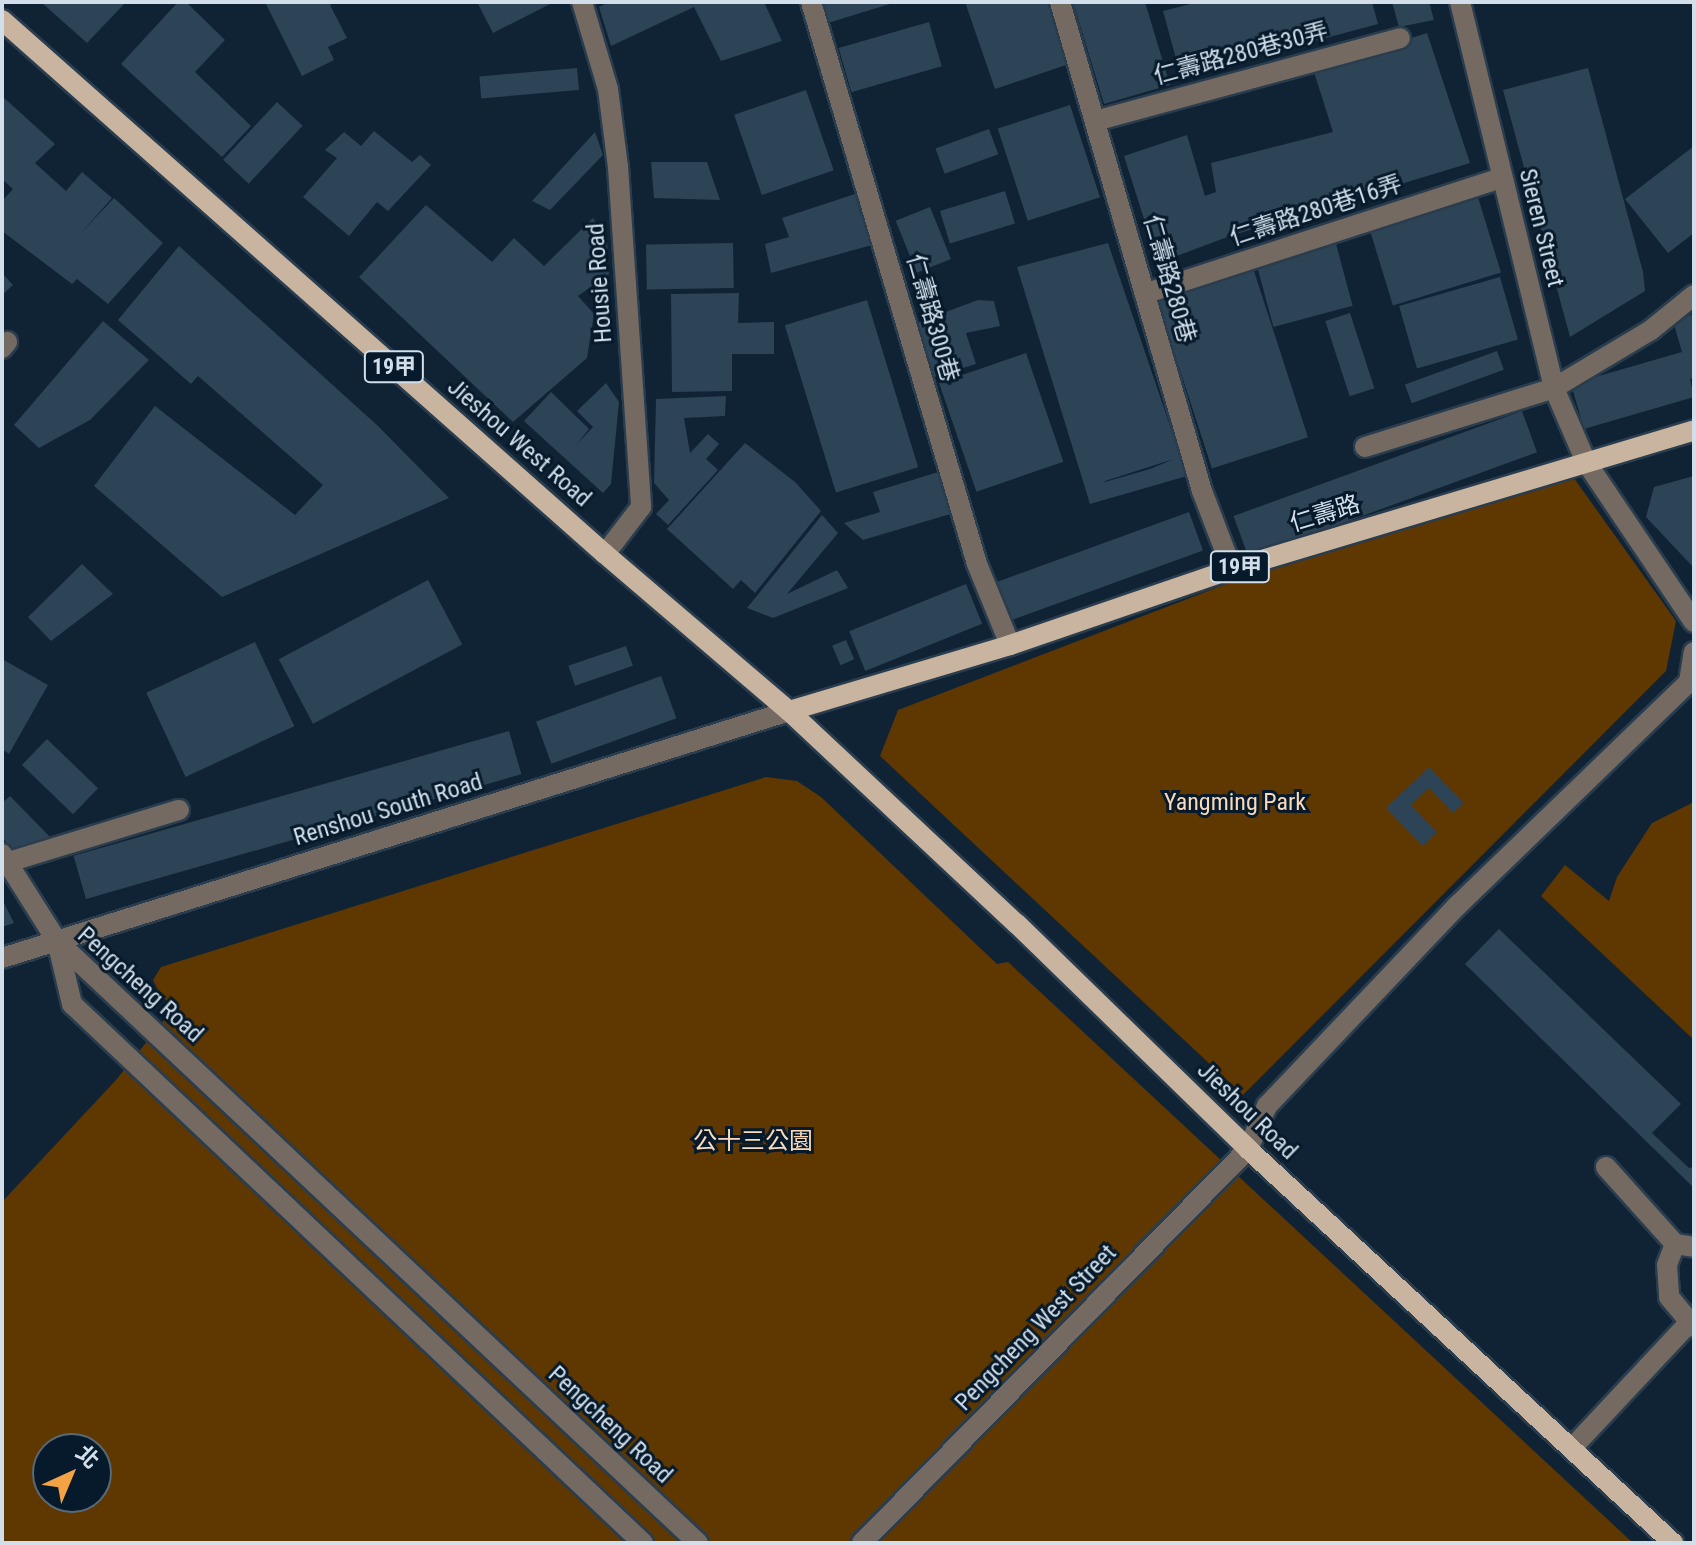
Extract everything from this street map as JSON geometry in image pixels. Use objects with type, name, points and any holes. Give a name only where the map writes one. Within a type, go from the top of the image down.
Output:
[{"type":"main road","name":"Jieshou West Road","points":[[2,20],[605,554],[789,711]]},
{"type":"main road","name":"仁壽路","points":[[789,711],[1010,645],[1232,569],[1694,430]]},
{"type":"main road","name":"Jieshou Road","points":[[789,711],[1021,928],[1248,1149],[1673,1543]]},
{"type":"street","name":"Housie Road","points":[[584,2],[608,89],[618,167],[641,507],[605,554]]},
{"type":"street","name":"仁壽路300巷","points":[[811,2],[977,564],[1010,645]]},
{"type":"street","name":"仁壽路280巷","points":[[1060,2],[1202,491],[1232,569]]},
{"type":"street","name":"Sieren Street","points":[[1460,2],[1554,388],[1586,462],[1694,622]]},
{"type":"street","name":"仁壽路280巷30弄","points":[[1095,121],[1400,38]]},
{"type":"street","name":"仁壽路280巷16弄","points":[[1147,293],[1501,178]]},
{"type":"street","points":[[1365,447],[1554,388],[1651,330],[1694,295]]},
{"type":"street","points":[[1248,1149],[1267,1106],[1300,1070],[1457,906],[1689,682],[1694,652]]},
{"type":"street","name":"Renshou South Road","points":[[2,958],[789,711]]},
{"type":"street","points":[[57,941],[5,860],[179,810]]},
{"type":"street","name":"Pengcheng Road","points":[[57,941],[72,1004],[643,1543]]},
{"type":"street","name":"Pengcheng Road","points":[[57,941],[698,1543]]},
{"type":"street","name":"Pengcheng West Street","points":[[862,1543],[1248,1149]]},
{"type":"street","points":[[1572,1448],[1691,1325],[1669,1297],[1667,1265],[1685,1245],[1606,1167]]},
{"type":"green space","name":"Yangming Park","points":[[1571,474],[1676,621],[1666,671],[1243,1095],[880,756],[898,710],[1247,576]]},
{"type":"green space","name":"公十三公園","points":[[766,777],[797,781],[821,797],[997,964],[1008,962],[1633,1543],[2,1543],[2,1202],[116,1080],[174,1008],[160,994],[153,980],[161,967]]},
{"type":"green space","points":[[1694,802],[1694,1040],[1541,896],[1565,865],[1609,901],[1617,877],[1652,823]]},
{"type":"building","points":[[41,2],[126,2],[87,43]]},
{"type":"building","points":[[178,2],[186,2],[225,40],[195,72],[251,126],[222,157],[121,64]]},
{"type":"building","points":[[265,2],[335,2],[330,5],[347,38],[328,47],[334,60],[302,76]]},
{"type":"building","points":[[477,2],[554,2],[493,33]]},
{"type":"building","points":[[609,2],[764,2],[782,41],[721,61],[694,7],[611,46],[599,7]]},
{"type":"building","points":[[821,2],[893,2],[893,3],[828,23]]},
{"type":"building","points":[[965,2],[1047,2],[1069,64],[995,89]]},
{"type":"building","points":[[1073,2],[1145,2],[1170,85],[1104,104]]},
{"type":"building","points":[[1198,2],[1372,2],[1378,24],[1181,77],[1163,11]]},
{"type":"building","points":[[1392,2],[1429,2],[1434,20],[1399,27]]},
{"type":"building","points":[[929,22],[942,66],[851,92],[839,48]]},
{"type":"building","points":[[1427,33],[1470,163],[1230,236],[1158,263],[1124,156],[1187,135],[1205,196],[1216,192],[1211,163],[1333,132],[1313,69]]},
{"type":"building","points":[[577,68],[579,90],[481,98],[479,77]]},
{"type":"building","points":[[1588,68],[1643,272],[1645,291],[1570,337],[1503,90]]},
{"type":"building","points":[[806,90],[834,170],[762,195],[734,115]]},
{"type":"building","points":[[2,96],[55,144],[35,163],[66,191],[82,172],[112,198],[80,234],[114,198],[163,243],[108,304],[77,279],[72,284],[2,231],[2,201],[13,189],[2,179]]},
{"type":"building","points":[[277,102],[303,126],[249,184],[223,160]]},
{"type":"building","points":[[1070,105],[1100,197],[1028,221],[998,128]]},
{"type":"building","points":[[989,129],[998,154],[945,174],[935,148]]},
{"type":"building","points":[[374,131],[412,162],[420,155],[431,165],[388,211],[377,202],[349,236],[303,197],[337,158],[325,150],[344,132],[361,146]]},
{"type":"building","points":[[595,132],[603,155],[550,210],[532,201]]},
{"type":"building","points":[[1694,146],[1694,233],[1668,253],[1625,199]]},
{"type":"building","points":[[651,162],[707,162],[720,200],[654,198]]},
{"type":"building","points":[[1005,191],[1015,224],[950,243],[940,211]]},
{"type":"building","points":[[855,194],[861,216],[866,215],[872,245],[771,273],[765,244],[789,237],[782,218]]},
{"type":"building","points":[[1477,194],[1501,272],[1393,305],[1369,227]]},
{"type":"building","points":[[426,205],[492,262],[514,238],[544,266],[593,218],[607,239],[609,274],[578,296],[594,314],[587,358],[513,422],[359,277]]},
{"type":"building","points":[[930,207],[951,259],[917,273],[896,221]]},
{"type":"building","points":[[1335,240],[1353,306],[1273,327],[1256,261]]},
{"type":"building","points":[[733,243],[734,288],[647,290],[646,245]]},
{"type":"building","points":[[1108,243],[1187,476],[1090,504],[1017,267]],"holes":[[[1174,459],[1150,469],[1105,482]]]},
{"type":"building","points":[[179,246],[378,426],[449,498],[222,597],[94,486],[155,406],[295,515],[323,485],[198,376],[191,384],[118,320]]},
{"type":"building","points":[[1253,268],[1308,437],[1212,468],[1157,299]]},
{"type":"building","points":[[2,273],[13,285],[2,295]]},
{"type":"building","points":[[1500,277],[1518,339],[1417,368],[1399,306]]},
{"type":"building","points":[[739,293],[738,323],[774,322],[774,354],[732,354],[732,391],[672,392],[671,294]]},
{"type":"building","points":[[867,300],[918,467],[836,492],[785,325]]},
{"type":"building","points":[[978,300],[994,301],[1000,326],[966,333],[976,364],[931,378],[916,323]]},
{"type":"building","points":[[1350,313],[1374,388],[1350,396],[1325,321]]},
{"type":"building","points":[[1694,314],[1694,378],[1690,379],[1694,397],[1584,429],[1571,384],[1682,352],[1673,321]]},
{"type":"building","points":[[103,321],[149,360],[90,420],[39,448],[14,425]]},
{"type":"building","points":[[1497,351],[1504,370],[1412,403],[1405,385]]},
{"type":"building","points":[[1026,353],[1063,462],[976,492],[939,383]]},
{"type":"building","points":[[606,383],[619,402],[611,484],[603,493],[524,421],[551,392],[589,429],[576,445],[593,427],[577,411]]},
{"type":"building","points":[[726,396],[725,416],[684,418],[690,453],[708,434],[719,444],[706,459],[718,470],[668,525],[656,514],[669,500],[654,483],[656,399]]},
{"type":"building","points":[[1522,411],[1537,452],[1249,557],[1234,516]]},
{"type":"building","points":[[745,443],[795,482],[821,511],[755,593],[741,580],[733,589],[667,529]]},
{"type":"building","points":[[945,470],[957,512],[863,540],[844,523],[880,512],[873,492]]},
{"type":"building","points":[[1694,476],[1694,568],[1646,517],[1654,487]]},
{"type":"building","points":[[1189,512],[1203,551],[1008,622],[994,583]]},
{"type":"building","points":[[822,515],[838,533],[787,594],[837,570],[848,588],[773,618],[747,608]]},
{"type":"building","points":[[82,564],[113,594],[51,641],[28,617]]},
{"type":"building","points":[[428,580],[462,644],[313,724],[279,659]]},
{"type":"building","points":[[966,584],[982,624],[865,671],[849,631]]},
{"type":"building","points":[[846,640],[854,659],[840,665],[832,646]]},
{"type":"building","points":[[255,642],[294,726],[186,777],[146,693]]},
{"type":"building","points":[[626,646],[633,666],[575,686],[568,666]]},
{"type":"building","points":[[2,659],[48,685],[9,754],[2,749]]},
{"type":"building","points":[[661,676],[676,718],[551,764],[536,721]]},
{"type":"building","points":[[509,731],[521,774],[86,899],[74,856]]},
{"type":"building","points":[[47,739],[98,788],[73,814],[22,765]]},
{"type":"building","points":[[1429,767],[1464,803],[1453,813],[1429,788],[1411,805],[1437,832],[1423,846],[1386,808]]},
{"type":"building","points":[[10,796],[51,838],[26,863],[2,838],[2,803]]},
{"type":"building","points":[[2,899],[14,923],[2,927]]},
{"type":"building","points":[[1499,929],[1681,1104],[1652,1133],[1689,1168],[1694,1167],[1694,1188],[1465,964]]}]
